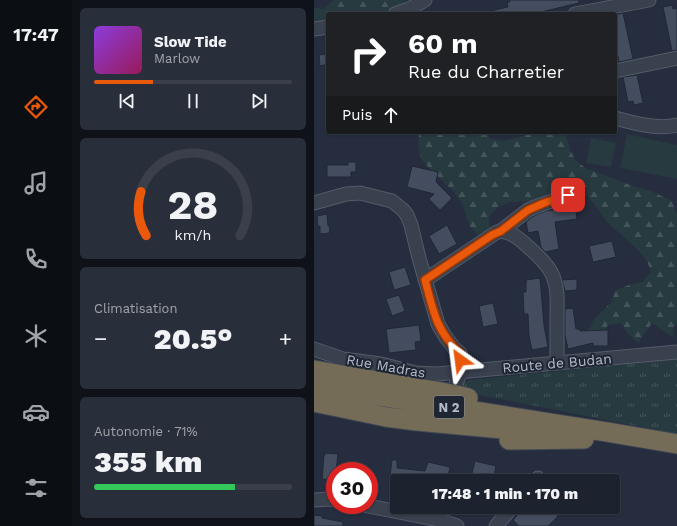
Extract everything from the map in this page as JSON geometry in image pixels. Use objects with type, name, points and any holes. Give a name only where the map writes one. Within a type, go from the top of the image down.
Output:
[{"type":"highway","points":[[314,370],[453,394],[567,420],[584,434]]},
{"type":"highway","name":"N 2","points":[[314,383],[584,434],[677,455]]},
{"type":"highway","name":"N 2","points":[[314,402],[394,418],[417,421],[513,430],[584,434],[677,444]]},
{"type":"highway","points":[[314,414],[421,434],[462,438],[522,440],[584,434]]},
{"type":"street","points":[[400,12],[425,0]]},
{"type":"street","points":[[586,12],[649,0]]},
{"type":"street","points":[[314,29],[326,27]]},
{"type":"street","points":[[617,71],[677,58]]},
{"type":"street","points":[[617,118],[662,128],[677,126]]},
{"type":"street","points":[[314,203],[346,194],[360,193],[392,202],[403,210],[411,225],[438,324],[454,348],[460,353],[460,372],[453,394]]},
{"type":"street","points":[[425,280],[492,235],[501,231],[528,210],[568,195]]},
{"type":"street","points":[[501,231],[514,236],[522,242],[542,260],[552,273],[557,292],[558,363]]},
{"type":"street","name":"Rue Madras","points":[[314,349],[343,359],[374,363],[416,373],[437,374],[460,372]]},
{"type":"street","name":"Route de Budan","points":[[460,372],[677,352]]},
{"type":"street","points":[[314,500],[326,499]]},
{"type":"street","points":[[378,508],[440,520],[456,526]]},
{"type":"street","points":[[496,526],[506,514]]},
{"type":"green space","points":[[333,0],[406,0],[393,12],[326,12],[326,24],[314,27],[314,8],[324,9]]},
{"type":"green space","points":[[419,134],[487,134],[491,139],[504,141],[527,134],[566,134],[570,150],[576,161],[587,169],[635,187],[648,190],[671,200],[677,214],[677,325],[674,326],[673,338],[652,323],[638,343],[628,334],[621,323],[608,325],[602,336],[591,345],[587,332],[593,321],[611,302],[616,290],[642,282],[651,272],[647,261],[638,250],[606,221],[593,202],[582,192],[570,187],[555,190],[531,201],[510,202],[498,207],[489,217],[490,230],[479,236],[470,227],[462,203],[454,192],[427,166],[421,158],[418,146]]},
{"type":"green space","points":[[627,134],[677,145],[677,179],[620,168]]},
{"type":"green space","points":[[591,138],[616,143],[611,167],[586,163]]},
{"type":"green space","points":[[677,359],[677,435],[646,427],[470,393],[464,387],[464,382],[470,380]]},
{"type":"building","points":[[509,0],[579,0],[579,3],[541,12],[494,12],[494,10],[508,7],[507,2],[510,2]]},
{"type":"building","points":[[672,5],[673,9],[677,8],[677,50],[672,51],[663,7]]},
{"type":"building","points":[[623,13],[633,59],[619,62],[617,52],[617,14]]},
{"type":"building","points":[[326,54],[326,64],[320,66],[319,55]]},
{"type":"building","points":[[637,75],[643,103],[634,105],[633,101],[628,102],[623,77]]},
{"type":"building","points":[[348,162],[356,162],[356,172],[351,172],[351,177],[327,177],[327,165],[348,165]]},
{"type":"building","points":[[412,166],[438,172],[436,182],[452,198],[440,210],[429,199],[434,194],[407,187]]},
{"type":"building","points":[[575,204],[577,219],[555,222],[559,249],[545,252],[541,247],[538,231],[528,233],[526,222],[532,217],[546,211]]},
{"type":"building","points":[[327,214],[330,233],[320,234],[320,226],[318,227],[317,216]]},
{"type":"building","points":[[447,225],[457,244],[439,254],[429,236]]},
{"type":"building","points":[[612,241],[616,257],[593,262],[589,246]]},
{"type":"building","points":[[405,267],[411,285],[394,290],[389,272]]},
{"type":"building","points":[[540,278],[544,325],[548,347],[532,350],[529,336],[528,314],[524,314],[523,292],[526,292],[526,280]]},
{"type":"building","points":[[577,279],[577,290],[565,291],[562,280]]},
{"type":"building","points":[[399,295],[405,311],[392,316],[386,299]]},
{"type":"building","points":[[493,303],[498,324],[483,327],[479,306]]},
{"type":"building","points":[[573,308],[576,329],[580,329],[580,331],[608,330],[608,346],[593,346],[593,343],[568,349],[565,335],[565,309]]},
{"type":"building","points":[[419,325],[421,341],[415,342],[416,350],[389,353],[386,329]]},
{"type":"building","points":[[325,453],[338,454],[337,462],[326,462],[326,479],[322,479]]},
{"type":"building","points":[[392,460],[397,460],[397,468],[425,471],[428,462],[450,467],[448,474],[390,474]]},
{"type":"building","points":[[475,461],[496,466],[494,474],[472,474]]},
{"type":"building","points":[[518,514],[557,514],[558,516],[548,526],[519,526],[513,520]]},
{"type":"building","points":[[314,515],[343,522],[343,526],[314,526]]},
{"type":"route","points":[[460,360],[460,353],[454,348],[441,331],[435,316],[425,280],[492,235],[501,231],[528,210],[568,195]]}]
